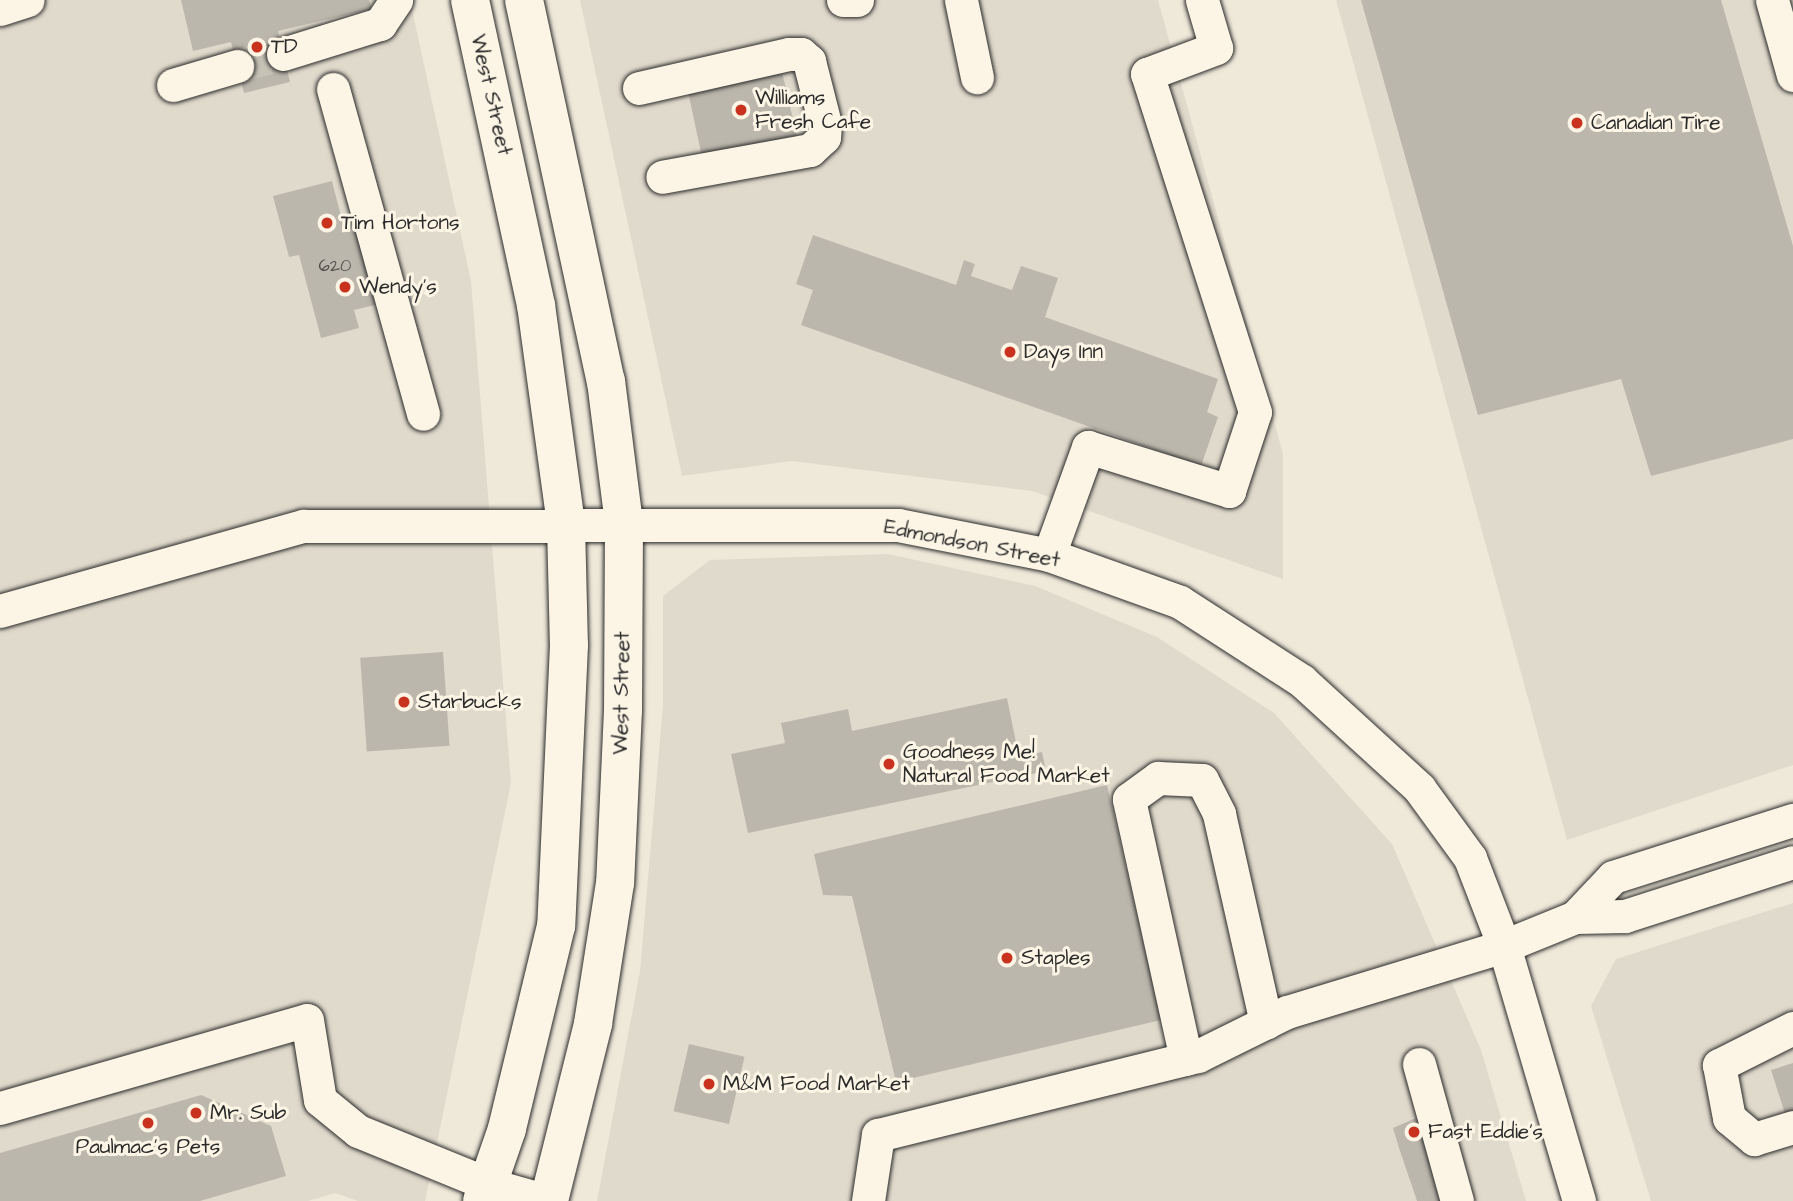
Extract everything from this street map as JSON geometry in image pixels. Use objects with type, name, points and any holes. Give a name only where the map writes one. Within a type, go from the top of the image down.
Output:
[{"type":"main road","name":"West Street","points":[[470,0],[536,305],[566,524],[567,763],[556,926],[507,1129],[485,1192]]},
{"type":"main road","name":"West Street","points":[[524,0],[606,381],[624,524],[624,709],[615,883],[593,1024],[548,1201]]},
{"type":"main road","points":[[513,190],[565,183]]},
{"type":"street","points":[[0,9],[28,0]]},
{"type":"street","points":[[283,54],[380,24],[396,0]]},
{"type":"street","points":[[843,0],[857,0]]},
{"type":"street","points":[[961,0],[977,77]]},
{"type":"street","points":[[1049,555],[1088,447],[1229,491],[1255,412],[1147,74],[1216,48],[1202,0]]},
{"type":"street","points":[[1773,0],[1793,75]]},
{"type":"street","points":[[639,88],[789,54],[801,54],[809,61],[825,124],[824,137],[810,150],[663,177]]},
{"type":"street","points":[[173,85],[237,66]]},
{"type":"street","points":[[333,89],[423,414]]},
{"type":"street","name":"Edmondson Street","points":[[0,611],[303,526],[566,524],[898,525],[1049,555],[1180,603],[1302,681],[1419,788],[1470,858],[1504,946],[1579,1201]]},
{"type":"street","points":[[1186,1059],[1129,799],[1158,778],[1202,780],[1219,814],[1266,1023]]},
{"type":"street","points":[[1576,917],[1613,877],[1793,820]]},
{"type":"street","points":[[868,1201],[878,1135],[1186,1059],[1287,1012],[1504,946],[1576,917],[1625,916],[1793,862]]},
{"type":"street","points":[[0,1108],[307,1020],[320,1100],[358,1130],[485,1192],[548,1201]]},
{"type":"street","points":[[1793,1028],[1787,1035],[1719,1065],[1729,1118],[1754,1139],[1793,1127]]},
{"type":"street","points":[[1419,1064],[1457,1201]]},
{"type":"shaded area","points":[[0,0],[410,0],[471,281],[511,783],[425,1201],[358,1201],[335,1193],[308,1201],[0,1201]]},
{"type":"shaded area","points":[[580,0],[1158,0],[1283,454],[1283,579],[1032,491],[792,461],[682,476]]},
{"type":"shaded area","points":[[1336,0],[1793,0],[1793,765],[1567,840]]},
{"type":"shaded area","points":[[888,554],[1035,586],[1157,637],[1274,713],[1392,844],[1481,1050],[1526,1201],[597,1201],[640,971],[663,705],[663,596],[710,560]]},
{"type":"shaded area","points":[[1793,903],[1793,1201],[1651,1201],[1591,1006],[1616,959]]},
{"type":"building","name":"TD","points":[[181,0],[369,0],[372,9],[278,31],[290,82],[244,93],[231,42],[193,51]]},
{"type":"building","name":"Canadian Tire","points":[[1361,0],[1721,0],[1793,246],[1793,439],[1651,476],[1621,379],[1478,415]]},
{"type":"building","name":"Williams Fresh Cafe","points":[[782,72],[797,136],[702,157],[684,73]]},
{"type":"building","points":[[332,181],[342,220],[352,218],[379,304],[354,310],[359,328],[321,338],[299,255],[289,257],[273,196]]},
{"type":"building","name":"Days Inn","points":[[813,235],[956,285],[964,260],[975,264],[971,276],[1012,290],[1021,266],[1058,278],[1045,317],[1218,379],[1207,412],[1218,417],[1201,466],[801,325],[813,290],[796,284]]},
{"type":"building","name":"Starbucks","points":[[443,652],[450,746],[367,752],[360,658]]},
{"type":"building","name":"Goodness Me! Natural Food Market","points":[[1007,698],[1019,757],[1042,752],[1046,771],[748,833],[731,754],[785,743],[781,723],[848,709],[852,731]]},
{"type":"building","name":"Staples","points":[[1107,785],[1161,1020],[896,1082],[852,896],[823,895],[814,854]]},
{"type":"building","name":"M&M Food Market","points":[[689,1044],[745,1057],[729,1124],[673,1111]]},
{"type":"building","points":[[1793,1063],[1793,1124],[1789,1126],[1771,1070]]},
{"type":"building","points":[[201,1095],[271,1126],[286,1176],[200,1201],[0,1201],[0,1153]]},
{"type":"building","points":[[1416,1118],[1424,1119],[1443,1201],[1417,1201],[1400,1151],[1393,1128]]},
{"type":"tunnel","points":[[237,66],[283,54]]},
{"type":"place","name":"TD","points":[[257,47]]},
{"type":"place","name":"Williams Fresh Cafe","points":[[741,110]]},
{"type":"place","name":"Canadian Tire","points":[[1577,123]]},
{"type":"place","name":"Tim Hortons","points":[[327,223]]},
{"type":"place","name":"Wendy's","points":[[345,287]]},
{"type":"place","name":"Days Inn","points":[[1010,352]]},
{"type":"place","name":"Starbucks","points":[[404,702]]},
{"type":"place","name":"Goodness Me! Natural Food Market","points":[[889,764]]},
{"type":"place","name":"Staples","points":[[1007,958]]},
{"type":"place","name":"M&M Food Market","points":[[709,1084]]},
{"type":"place","name":"Mr. Sub","points":[[196,1113]]},
{"type":"place","name":"Paulmac's Pets","points":[[148,1123]]},
{"type":"place","name":"Fast Eddie's","points":[[1414,1132]]}]
